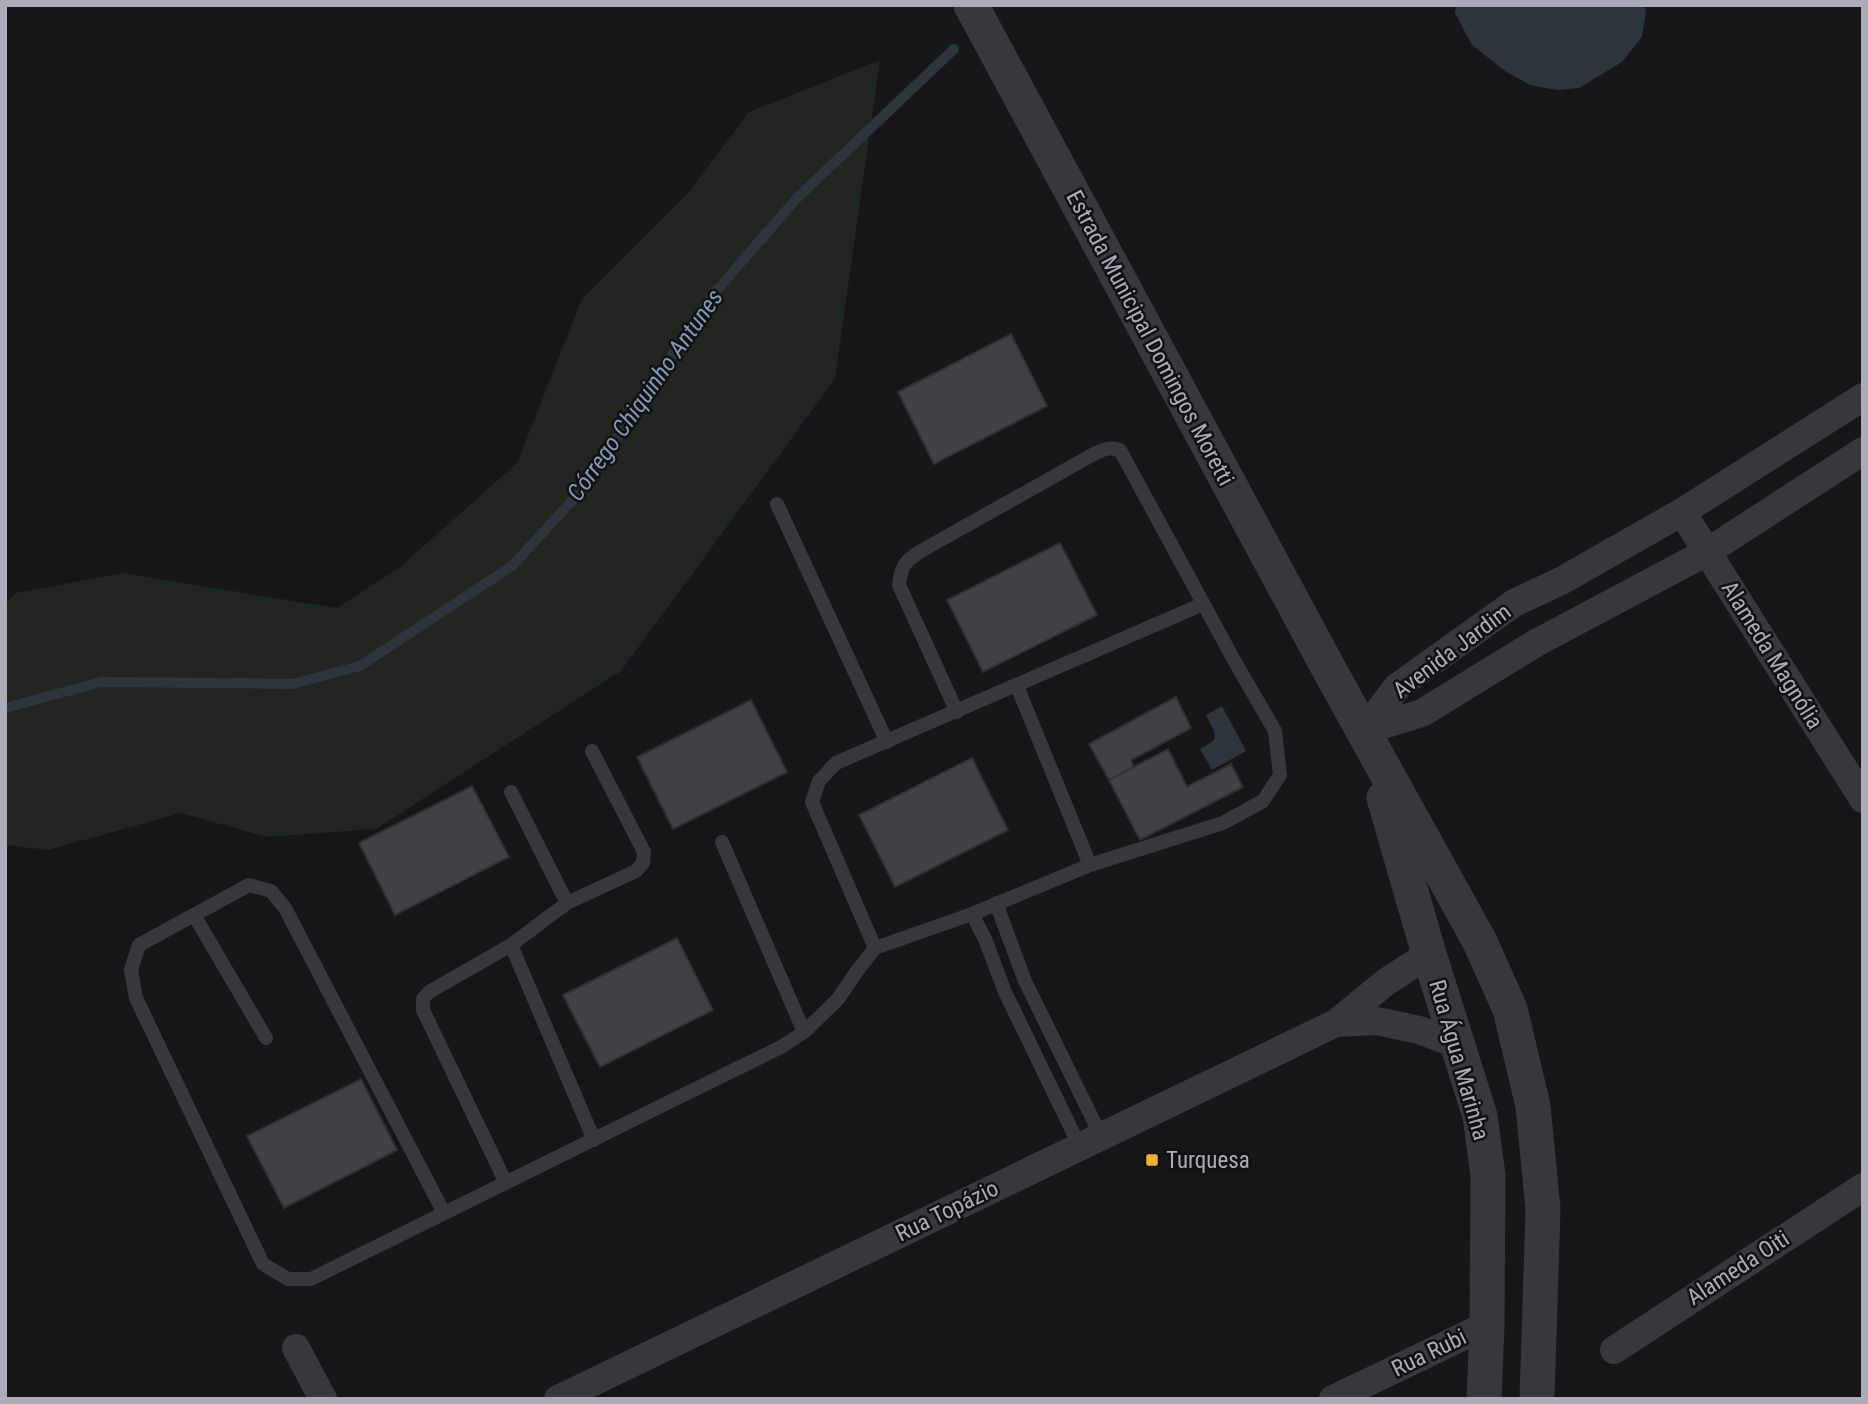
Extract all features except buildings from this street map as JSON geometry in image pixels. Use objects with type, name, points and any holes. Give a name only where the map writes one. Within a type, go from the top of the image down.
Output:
[{"type":"street","name":"Estrada Municipal Domingos Moretti","points":[[971,5],[1364,731]]},
{"type":"street","name":"Avenida Jardim","points":[[1364,731],[1397,687],[1514,603],[1561,581],[1682,512],[1863,397]]},
{"type":"street","name":"Avenida Jardim","points":[[1364,731],[1422,713],[1536,643],[1707,552],[1863,451]]},
{"type":"street","name":"Alameda Magnólia","points":[[1682,512],[1863,799]]},
{"type":"street","points":[[1364,731],[1480,942],[1510,1009],[1533,1106],[1543,1209],[1537,1399]]},
{"type":"street","name":"Rua Água Marinha","points":[[1364,731],[1429,954],[1480,1115],[1488,1175],[1484,1399]]},
{"type":"street","points":[[1336,1023],[1386,982],[1452,941],[1465,937],[1480,942]]},
{"type":"street","points":[[1336,1023],[1377,1021],[1419,1030],[1457,1044]]},
{"type":"street","name":"Rua Topázio","points":[[558,1399],[1336,1023]]},
{"type":"street","name":"Alameda Oiti","points":[[1614,1350],[1863,1186]]},
{"type":"street","name":"Rua Rubi","points":[[1333,1399],[1487,1325]]},
{"type":"street","points":[[296,1348],[323,1399]]},
{"type":"lane","points":[[444,1213],[285,908],[271,891],[249,885],[139,945],[131,970],[136,998],[263,1264],[288,1279],[311,1279],[781,1046],[804,1032],[838,999],[875,948],[972,914],[1090,865],[1223,823],[1263,801],[1280,775],[1275,731],[1119,450],[1113,447],[1104,449],[921,551],[908,559],[900,571],[899,585],[957,712]]},
{"type":"lane","points":[[777,503],[887,742]]},
{"type":"lane","points":[[875,948],[812,802],[819,781],[836,763],[1203,604]]},
{"type":"lane","points":[[1017,686],[1090,865]]},
{"type":"lane","points":[[506,1183],[423,1010],[423,999],[429,992],[511,945],[567,903],[636,871],[643,863],[644,852],[592,751]]},
{"type":"lane","points":[[511,792],[567,903]]},
{"type":"lane","points":[[722,842],[804,1032]]},
{"type":"lane","points":[[996,903],[1090,1142]]},
{"type":"lane","points":[[972,914],[985,939],[1005,992],[1090,1142]]},
{"type":"lane","points":[[194,915],[265,1038]]},
{"type":"lane","points":[[511,945],[594,1140]]},
{"type":"shaded area","points":[[1456,5],[1644,5],[1646,11],[1642,37],[1622,62],[1579,88],[1557,90],[1530,85],[1505,71],[1472,45],[1455,13]]},
{"type":"shaded area","points":[[880,60],[835,379],[621,671],[376,829],[267,837],[181,813],[48,850],[5,845],[5,604],[16,593],[123,573],[337,608],[400,567],[517,463],[582,299],[687,194],[749,112]]},
{"type":"shaded area","points":[[1222,706],[1246,751],[1212,770],[1200,749],[1215,738],[1206,715]]},
{"type":"waterway","name":"Córrego Chiquinho Antunes","points":[[5,708],[101,682],[292,684],[360,666],[512,566],[582,490],[711,297],[797,198],[954,49]]},
{"type":"place","name":"Turquesa","points":[[1152,1160]]}]
